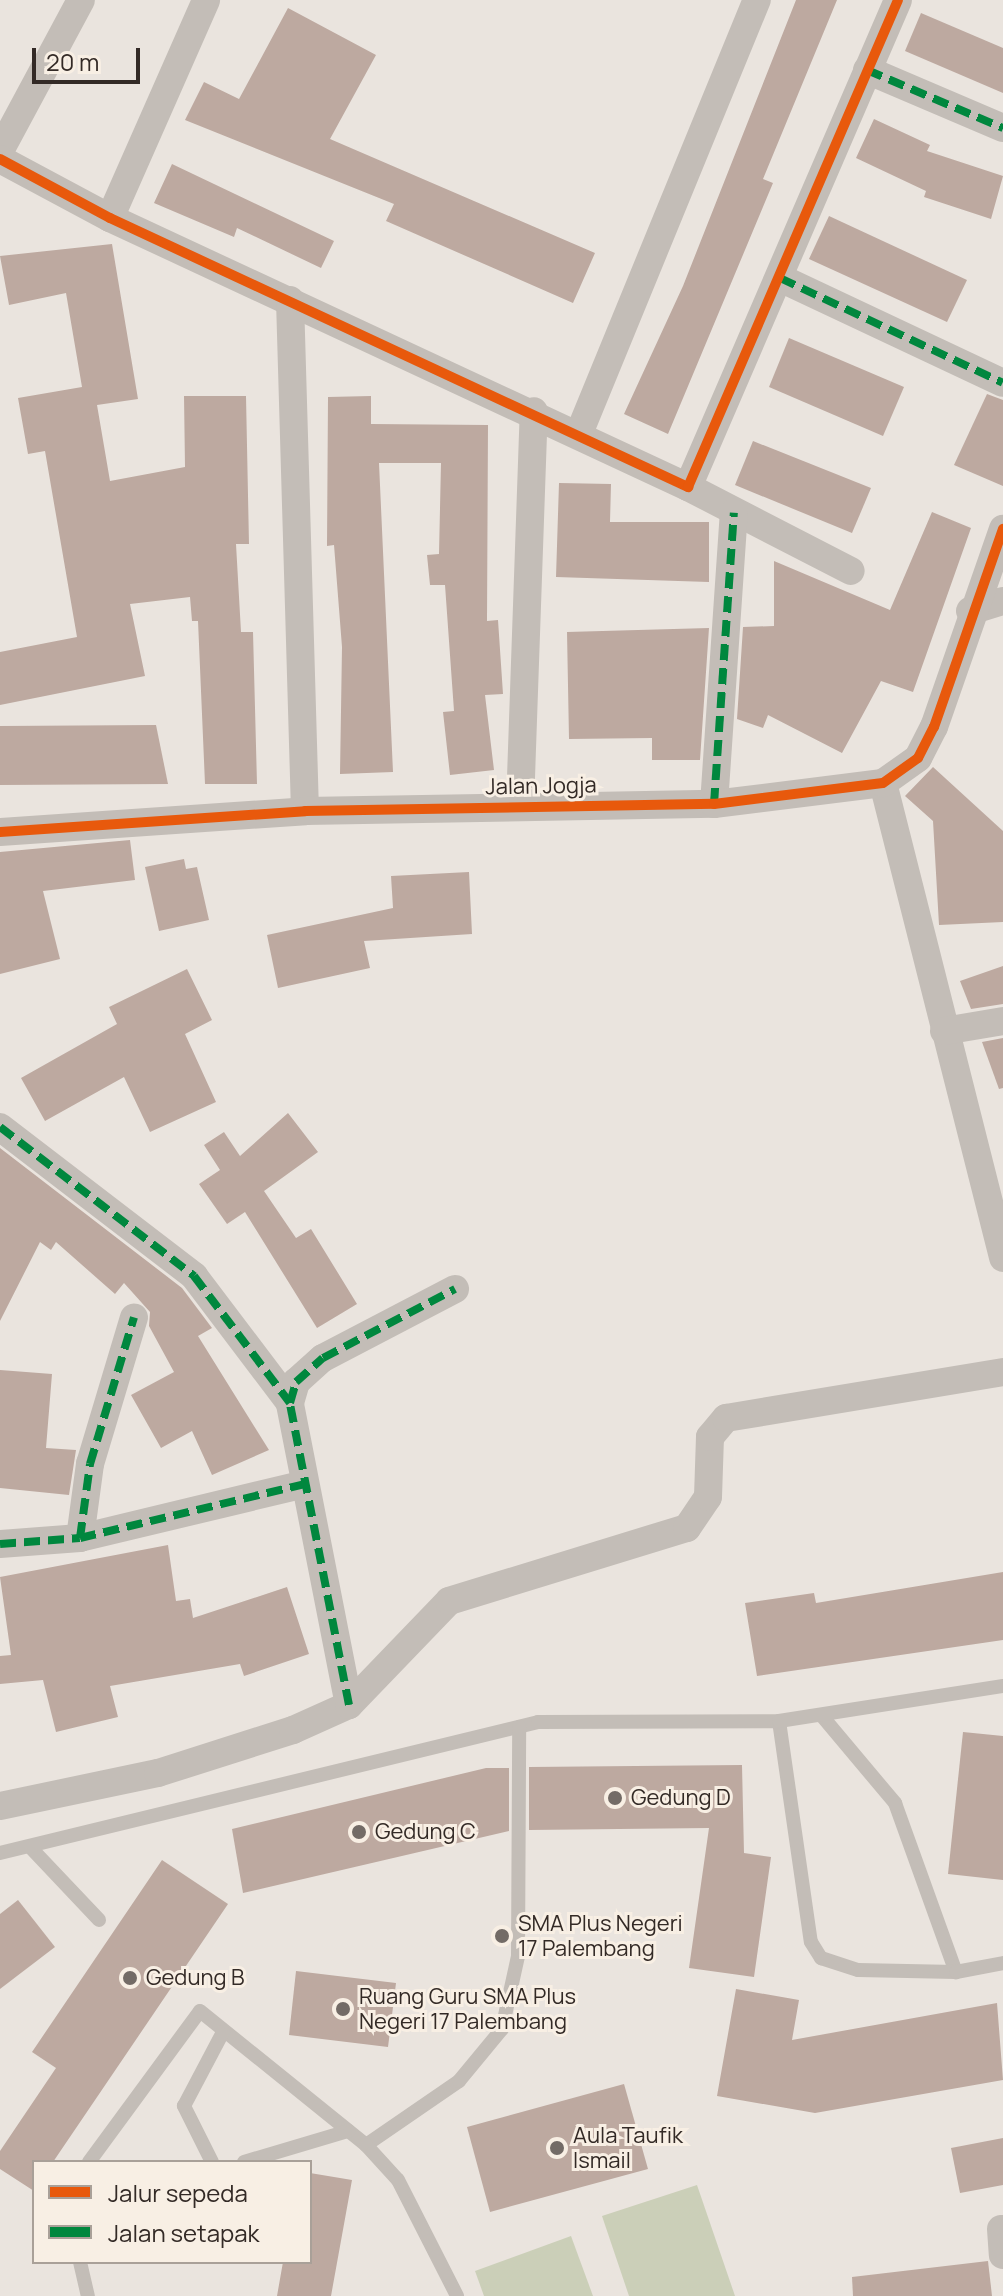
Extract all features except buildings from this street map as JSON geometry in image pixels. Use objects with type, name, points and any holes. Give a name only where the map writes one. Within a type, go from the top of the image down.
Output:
[{"type":"street","points":[[0,151],[81,0]]},
{"type":"street","points":[[110,218],[206,0]]},
{"type":"street","points":[[580,431],[757,0]]},
{"type":"street","points":[[688,487],[898,0]]},
{"type":"street","points":[[867,70],[1003,128]]},
{"type":"street","points":[[0,159],[110,218],[580,431],[851,571]]},
{"type":"street","points":[[780,278],[1003,383]]},
{"type":"street","points":[[290,300],[305,811]]},
{"type":"street","points":[[520,806],[534,411]]},
{"type":"street","points":[[714,804],[734,513]]},
{"type":"street","name":"Jalan Jogja","points":[[0,832],[305,811],[714,804],[883,783],[908,768],[927,743],[970,611],[1003,529]]},
{"type":"street","points":[[970,611],[1003,601]]},
{"type":"street","points":[[883,783],[1003,1258]]},
{"type":"street","points":[[944,1031],[1003,1021]]},
{"type":"street","points":[[0,1127],[194,1276],[290,1403]]},
{"type":"street","points":[[349,1705],[290,1403],[296,1382],[323,1358],[455,1289]]},
{"type":"street","points":[[80,1538],[90,1464],[134,1317]]},
{"type":"street","points":[[0,1806],[158,1773],[349,1705],[449,1601],[687,1528],[708,1497],[710,1437],[726,1418],[1003,1372]]},
{"type":"street","points":[[0,1544],[80,1538],[305,1484]]},
{"type":"lane","points":[[0,1853],[31,1848],[519,1727],[599,1717],[779,1721],[1003,1686]]},
{"type":"lane","points":[[822,1716],[895,1803],[956,1972]]},
{"type":"lane","points":[[779,1721],[811,1942],[821,1958],[858,1970],[956,1972],[1003,1963]]},
{"type":"lane","points":[[366,2145],[459,2081],[502,2029],[518,1956],[519,1727]]},
{"type":"lane","points":[[31,1848],[99,1920]]},
{"type":"lane","points":[[90,2160],[200,2011],[366,2145],[398,2180],[457,2296]]},
{"type":"lane","points":[[211,2160],[184,2106],[223,2032]]},
{"type":"lane","points":[[251,2160],[348,2131]]},
{"type":"lane","points":[[80,2264],[88,2296]]},
{"type":"green space","points":[[697,2185],[735,2296],[629,2296],[602,2216]]},
{"type":"green space","points":[[571,2236],[593,2296],[484,2296],[475,2271]]},
{"type":"marked path","points":[[867,70],[1003,128]]},
{"type":"marked path","points":[[780,278],[1003,383]]},
{"type":"marked path","points":[[714,804],[734,513]]},
{"type":"marked path","points":[[0,1127],[194,1276],[290,1403]]},
{"type":"marked path","points":[[349,1705],[290,1403],[296,1382],[323,1358],[455,1289]]},
{"type":"marked path","points":[[80,1538],[90,1464],[134,1317]]},
{"type":"marked path","points":[[0,1544],[80,1538],[305,1484]]},
{"type":"cycle path","points":[[0,159],[110,218],[688,487],[898,0]]},
{"type":"cycle path","points":[[0,832],[305,811],[714,804],[883,783],[918,758],[934,727],[1003,529]]},
{"type":"place","name":"Gedung D","points":[[615,1798]]},
{"type":"place","name":"Gedung C","points":[[359,1832]]},
{"type":"place","name":"SMA Plus Negeri 17 Palembang","points":[[502,1936]]},
{"type":"place","name":"Gedung B","points":[[130,1978]]},
{"type":"place","name":"Ruang Guru SMA Plus Negeri 17 Palembang","points":[[343,2009]]},
{"type":"place","name":"Aula Taufik Ismail","points":[[557,2148]]}]
